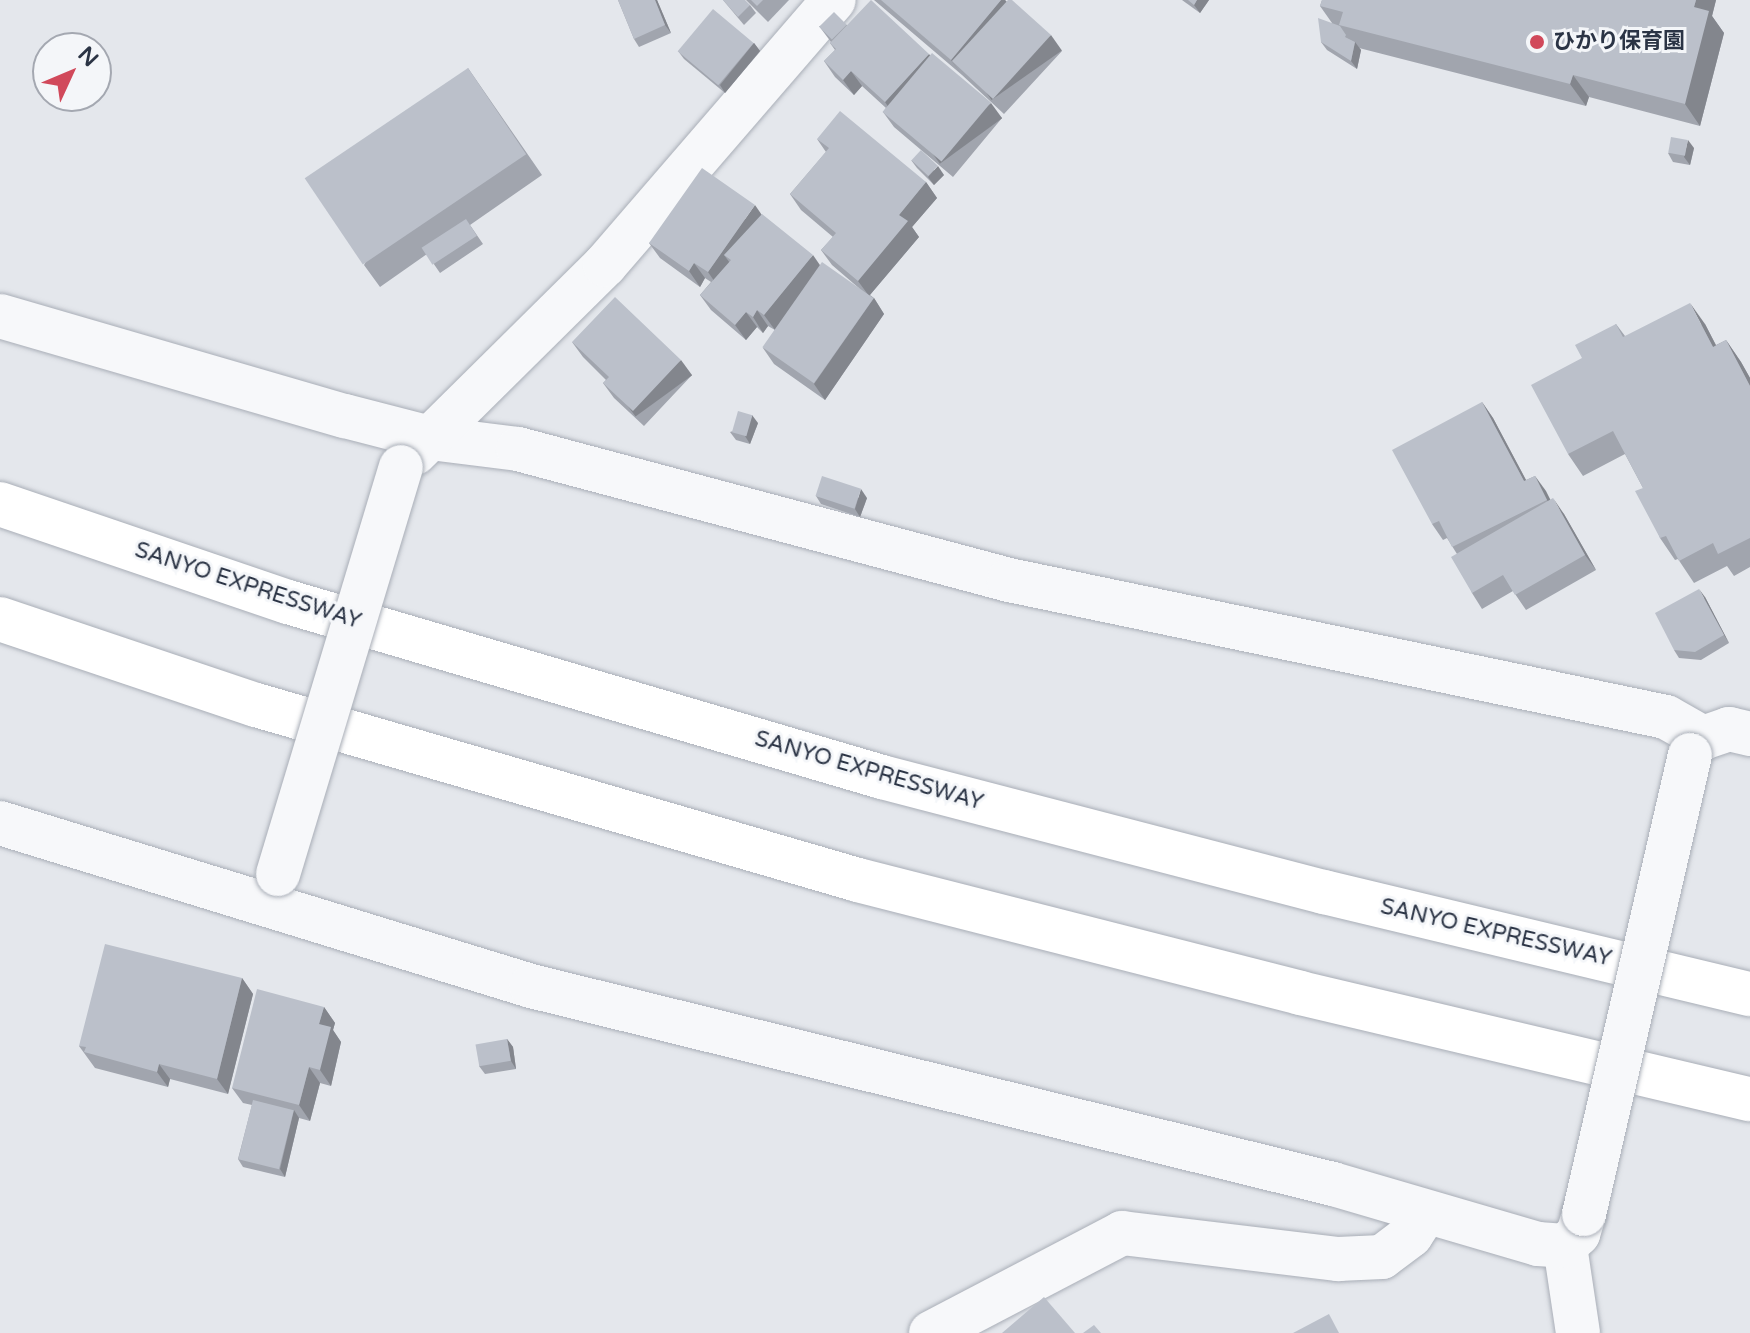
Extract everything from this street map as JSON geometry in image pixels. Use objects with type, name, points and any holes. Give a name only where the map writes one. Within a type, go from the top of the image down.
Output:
[{"type":"highway","name":"SANYO EXPRESSWAY","points":[[0,504],[288,602],[882,777],[1339,895],[1750,994]]},
{"type":"highway","points":[[0,619],[256,705],[858,880],[1300,993],[1750,1099]]},
{"type":"street","points":[[272,890],[415,452],[605,265],[834,0]]},
{"type":"street","points":[[0,316],[415,452],[518,449],[1009,580],[1666,717],[1696,747]]},
{"type":"street","points":[[1578,1333],[1574,1230],[1696,747],[1729,729],[1750,734]]},
{"type":"street","points":[[0,823],[272,890],[531,986],[1333,1184],[1538,1244],[1574,1230]]},
{"type":"street","points":[[931,1333],[1122,1233],[1338,1259],[1382,1257],[1411,1235],[1426,1212]]},
{"type":"building","points":[[618,0],[655,0],[665,25],[634,39]]},
{"type":"building","points":[[723,0],[745,0],[750,5],[738,17]]},
{"type":"building","points":[[871,0],[929,54],[885,102],[851,71],[843,80],[824,61],[836,49],[830,43]]},
{"type":"building","points":[[881,0],[1001,0],[951,60]]},
{"type":"building","points":[[1008,0],[1012,0],[1051,35],[993,99],[952,61]]},
{"type":"building","points":[[1322,0],[1696,0],[1694,7],[1709,11],[1685,104],[1573,75],[1570,84],[1339,25],[1343,12],[1320,6]]},
{"type":"building","points":[[713,9],[754,43],[718,85],[678,51]]},
{"type":"building","points":[[834,12],[847,25],[832,40],[819,27]]},
{"type":"building","points":[[1318,18],[1340,26],[1345,37],[1355,42],[1351,61],[1321,42]]},
{"type":"building","points":[[932,53],[991,102],[941,161],[883,112]]},
{"type":"building","points":[[468,68],[526,154],[363,264],[305,178]]},
{"type":"building","points":[[840,111],[926,182],[899,215],[908,221],[858,281],[821,250],[836,233],[790,194],[829,148],[817,139]]},
{"type":"building","points":[[1671,137],[1688,140],[1685,156],[1668,153]]},
{"type":"building","points":[[921,150],[938,166],[928,176],[911,160]]},
{"type":"building","points":[[702,168],[755,205],[708,272],[694,263],[689,271],[649,243]]},
{"type":"building","points":[[762,214],[813,255],[764,315],[757,310],[753,317],[746,312],[735,325],[700,295],[731,260],[724,255]]},
{"type":"building","points":[[466,219],[477,236],[432,265],[422,248]]},
{"type":"building","points":[[822,262],[874,298],[814,383],[762,347]]},
{"type":"building","points":[[615,297],[681,360],[633,411],[603,383],[609,377],[572,342]]},
{"type":"building","points":[[1690,303],[1713,347],[1726,340],[1750,386],[1750,538],[1718,554],[1713,543],[1679,561],[1666,536],[1660,538],[1635,491],[1643,488],[1613,431],[1568,454],[1531,385],[1582,358],[1575,345],[1616,324],[1623,337]]},
{"type":"building","points":[[1482,402],[1524,481],[1535,476],[1547,500],[1452,547],[1439,521],[1432,524],[1392,450]]},
{"type":"building","points":[[738,411],[752,415],[746,436],[732,432]]},
{"type":"building","points":[[822,476],[861,489],[855,509],[816,496]]},
{"type":"building","points":[[1553,498],[1585,555],[1515,595],[1503,575],[1472,593],[1451,557]]},
{"type":"building","points":[[1699,589],[1724,635],[1695,652],[1674,650],[1655,613]]},
{"type":"building","points":[[105,944],[242,978],[217,1079],[159,1064],[157,1072],[84,1052],[86,1047],[79,1046]]},
{"type":"building","points":[[257,989],[324,1007],[319,1024],[331,1027],[320,1070],[309,1067],[299,1105],[232,1088]]},
{"type":"building","points":[[507,1039],[511,1061],[479,1066],[475,1045]]},
{"type":"building","points":[[253,1100],[294,1110],[279,1169],[238,1159]]},
{"type":"building","points":[[1044,1297],[1075,1333],[1002,1333]]},
{"type":"building","points":[[1329,1314],[1339,1333],[1293,1333]]},
{"type":"building","points":[[1094,1325],[1101,1333],[1083,1333]]},
{"type":"place","name":"ひかり保育園","points":[[1537,42]]}]
